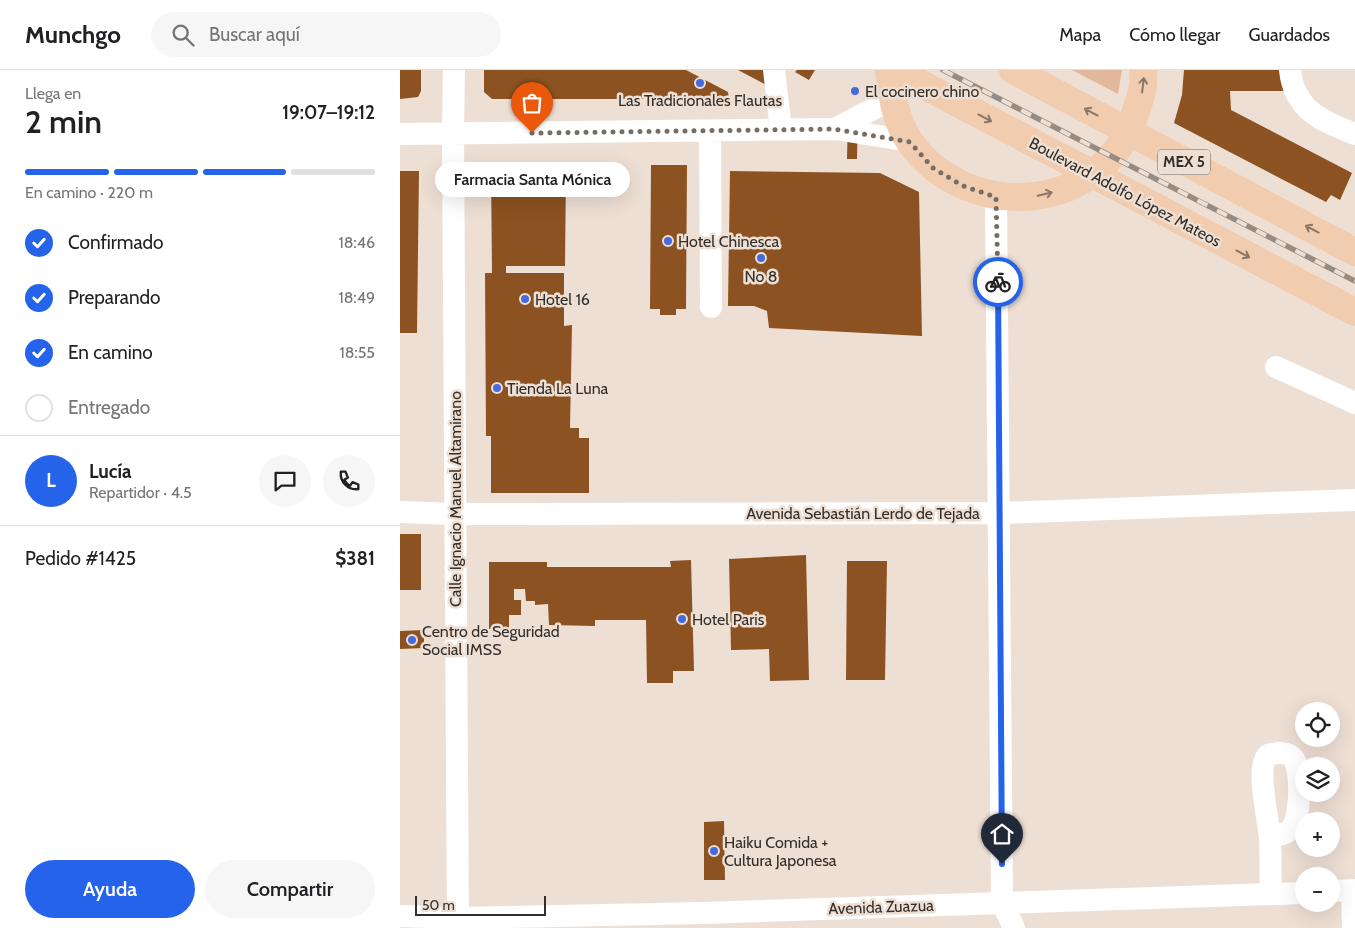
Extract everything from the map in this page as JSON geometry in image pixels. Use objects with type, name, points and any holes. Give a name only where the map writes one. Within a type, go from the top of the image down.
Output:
[{"type":"main road","points":[[889,70],[892,99],[899,121],[910,142],[933,168],[963,186],[996,197],[1030,198],[1062,190],[1091,175],[1112,157],[1129,133],[1144,84],[1143,70]]},
{"type":"main road","name":"Boulevard Adolfo López Mateos","points":[[895,70],[1091,175],[1355,312]]},
{"type":"main road","name":"MEX 5","points":[[1013,70],[1355,252]]},
{"type":"street","name":"Calle Ignacio Manuel Altamirano","points":[[454,70],[458,923]]},
{"type":"street","points":[[774,70],[781,130]]},
{"type":"street","points":[[1290,70],[1294,91],[1304,106],[1321,120],[1355,134]]},
{"type":"street","points":[[834,129],[892,99]]},
{"type":"street","points":[[400,134],[834,129],[910,142]]},
{"type":"street","points":[[710,131],[711,307]]},
{"type":"street","points":[[996,197],[1002,902],[1014,928]]},
{"type":"street","points":[[1276,367],[1355,403]]},
{"type":"street","name":"Avenida Sebastián Lerdo de Tejada","points":[[400,512],[455,514],[1000,512],[1355,500]]},
{"type":"street","points":[[1270,837],[1270,894]]},
{"type":"street","points":[[1346,891],[1353,928]]},
{"type":"street","name":"Avenida Zuazua","points":[[400,916],[458,923],[703,920],[1002,902],[1295,893]]},
{"type":"shaded area","points":[[1072,70],[1122,70],[1118,94]]},
{"type":"building","points":[[400,70],[421,70],[421,91],[418,97],[400,99]]},
{"type":"building","points":[[484,70],[686,70],[728,92],[729,99],[492,99],[484,92]]},
{"type":"building","points":[[738,70],[767,70],[768,86]]},
{"type":"building","points":[[797,70],[815,70],[809,80],[795,72]]},
{"type":"building","points":[[1184,70],[1284,70],[1287,91],[1230,91],[1231,110],[1352,173],[1340,200],[1331,195],[1326,202],[1174,123],[1182,95]]},
{"type":"building","points":[[848,114],[858,114],[857,159],[847,159]]},
{"type":"building","name":"Hotel Chinesca","points":[[651,165],[687,165],[686,309],[676,309],[676,315],[660,315],[660,309],[650,309]]},
{"type":"building","points":[[491,170],[566,170],[565,266],[506,266],[506,273],[564,273],[564,326],[572,325],[570,428],[579,428],[579,438],[589,438],[589,493],[491,493],[491,436],[486,436],[485,273],[492,273]]},
{"type":"building","points":[[400,171],[419,171],[417,333],[400,333]]},
{"type":"building","points":[[730,171],[880,173],[919,192],[922,336],[769,328],[767,311],[754,306],[728,306]]},
{"type":"building","points":[[400,534],[421,534],[421,590],[400,590]]},
{"type":"building","points":[[806,555],[809,680],[770,681],[769,649],[731,650],[729,559]]},
{"type":"building","points":[[691,560],[694,671],[673,671],[673,683],[647,683],[646,620],[595,620],[595,626],[549,625],[548,604],[535,605],[535,601],[526,601],[525,589],[514,589],[514,600],[521,600],[521,615],[509,615],[509,629],[489,629],[489,562],[547,562],[547,567],[671,567],[670,561]]},
{"type":"building","points":[[847,561],[887,561],[885,680],[846,680]]},
{"type":"building","name":"Centro de Seguridad Social IMSS","points":[[424,630],[424,648],[400,649],[400,631]]},
{"type":"building","name":"Haiku Comida + Cultura Japonesa","points":[[724,821],[725,880],[704,880],[704,822]]},
{"type":"railway","points":[[943,70],[1355,281]]},
{"type":"way so far","points":[[532,133],[834,129],[910,142],[933,168],[963,186],[996,197],[998,282]]},
{"type":"place","name":"Las Tradicionales Flautas","points":[[700,83]]},
{"type":"place","name":"El cocinero chino","points":[[855,91]]},
{"type":"place","name":"Farmacia Santa Mónica","points":[[532,133]]},
{"type":"place","name":"Hotel Chinesca","points":[[668,241]]},
{"type":"place","name":"No 8","points":[[761,258]]},
{"type":"place","name":"Hotel 16","points":[[525,299]]},
{"type":"place","name":"Tienda La Luna","points":[[497,388]]},
{"type":"place","name":"Hotel Paris","points":[[682,619]]},
{"type":"place","name":"Centro de Seguridad Social IMSS","points":[[412,640]]},
{"type":"place","name":"Haiku Comida + Cultura Japonesa","points":[[714,851]]},
{"type":"route","points":[[998,282],[1002,864]]}]
